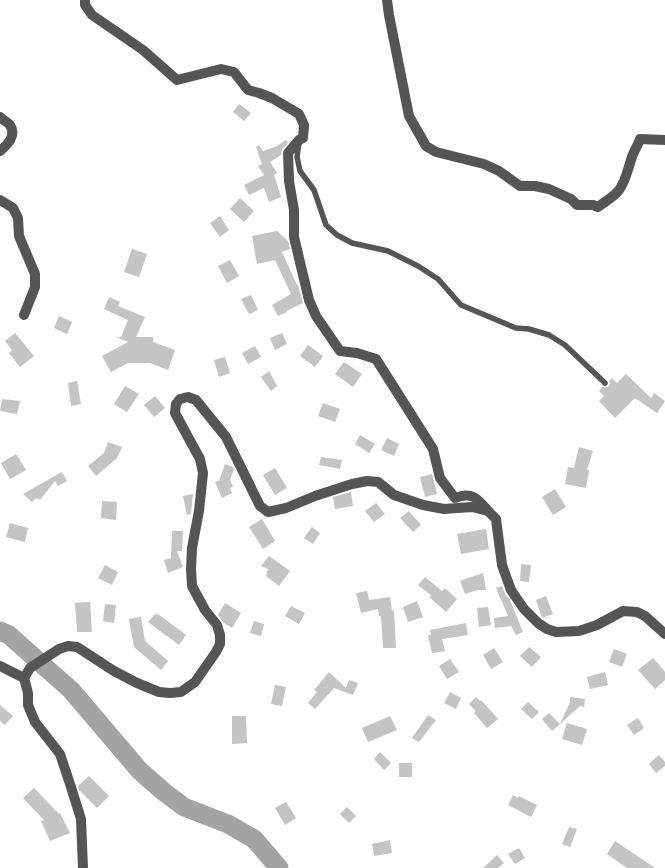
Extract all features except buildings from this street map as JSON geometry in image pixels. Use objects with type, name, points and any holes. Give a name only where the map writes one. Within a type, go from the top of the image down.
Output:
[{"type":"street","points":[[85,0],[85,6],[92,15],[143,50],[176,80],[221,69],[234,72],[248,90],[272,98],[299,114],[304,125],[303,138],[288,153],[289,181],[294,210],[294,237],[309,300],[316,316],[340,351],[376,358],[433,449],[440,478],[455,498],[463,495],[476,497],[496,518],[502,565],[511,590],[524,609],[538,624],[556,632],[579,631],[597,625],[623,611],[637,612],[645,616],[665,634]]},
{"type":"street","points":[[387,0],[409,116],[426,146],[436,152],[484,164],[499,171],[520,186],[535,186],[549,189],[571,199],[577,205],[593,205],[598,207],[610,200],[620,190],[640,139],[665,140]]},
{"type":"street","points":[[0,117],[11,126],[12,134],[9,143],[0,151]]},
{"type":"street","points":[[0,200],[13,208],[18,218],[19,236],[35,274],[35,287],[24,315]]},
{"type":"street","points":[[83,868],[81,819],[60,754],[35,722],[28,705],[28,693],[24,678],[30,668],[68,646],[77,647],[114,671],[159,692],[181,692],[195,682],[216,652],[220,644],[217,626],[205,610],[192,586],[192,548],[199,511],[203,473],[200,459],[175,413],[176,404],[180,399],[188,397],[196,400],[226,437],[260,506],[268,512],[286,508],[324,493],[367,481],[378,482],[394,495],[423,505],[444,508],[472,507],[488,511]]},
{"type":"street","points":[[0,666],[24,678]]},
{"type":"lane","points":[[299,140],[297,158],[300,171],[314,190],[326,225],[337,235],[352,244],[388,251],[418,266],[438,279],[461,304],[516,328],[529,329],[549,335],[565,345],[605,383]]},
{"type":"waterway","points":[[0,631],[9,635],[71,690],[140,771],[164,792],[184,807],[228,824],[254,839],[279,868]]}]
